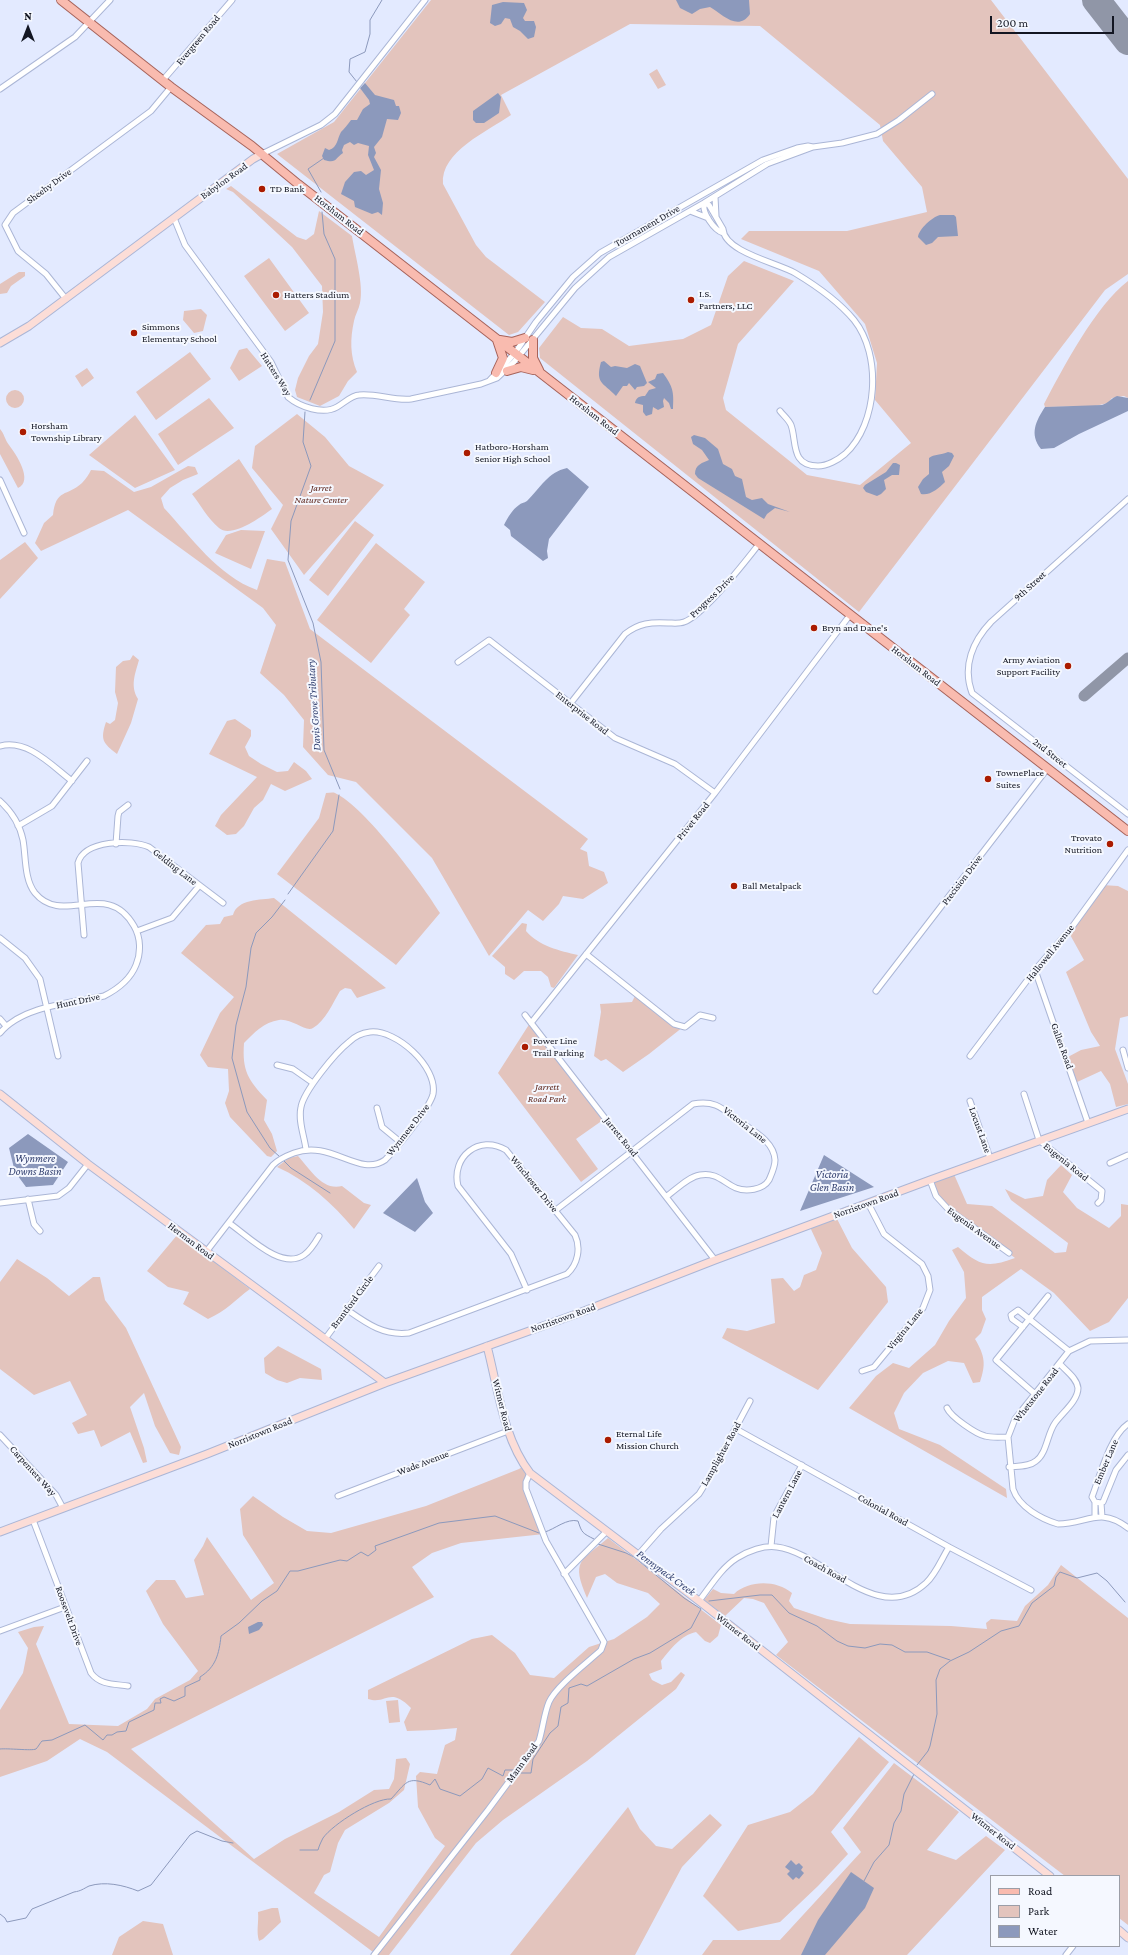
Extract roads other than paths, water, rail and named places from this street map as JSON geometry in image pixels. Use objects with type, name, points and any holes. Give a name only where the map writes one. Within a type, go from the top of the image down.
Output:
[{"type":"main road","name":"Horsham Road","points":[[61,0],[171,87],[262,154],[541,374],[1128,831]]},
{"type":"main road","points":[[497,339],[510,342],[529,339],[533,358],[541,374]]},
{"type":"main road","points":[[496,374],[503,358],[497,339]]},
{"type":"main road","points":[[507,371],[521,367],[541,374]]},
{"type":"street","points":[[0,89],[75,37],[90,23],[110,0]]},
{"type":"street","name":"Evergreen Road","points":[[163,80],[232,0]]},
{"type":"street","name":"Babylon Road","points":[[0,342],[29,326],[254,159],[327,121],[338,111],[425,0]]},
{"type":"street","name":"Sheehy Drive","points":[[66,299],[46,274],[18,251],[5,225],[13,213],[151,111],[171,87]]},
{"type":"street","name":"Tournament Drive","points":[[517,355],[529,339],[575,288],[608,257],[715,197],[767,164],[813,147],[877,134],[899,120],[932,94]]},
{"type":"street","name":"Tournament Drive","points":[[517,355],[573,276],[605,250],[763,160],[797,148],[808,146],[813,147]]},
{"type":"street","points":[[715,197],[716,217]]},
{"type":"street","points":[[723,233],[718,232],[710,220],[703,208],[704,203],[709,205],[723,229],[723,233],[727,240],[744,252],[795,273],[829,298],[854,321],[865,339],[871,358],[872,377],[868,418],[860,436],[852,447],[839,459],[826,465],[817,466],[807,464],[800,458],[795,450],[792,426],[780,411]]},
{"type":"street","points":[[690,211],[702,214],[710,220]]},
{"type":"street","name":"Hatters Way","points":[[174,218],[185,246],[271,362],[288,397],[298,404],[326,411],[335,408],[358,395],[404,400],[497,378],[507,371],[517,355]]},
{"type":"street","points":[[490,380],[517,355]]},
{"type":"street","points":[[0,480],[24,532]]},
{"type":"street","name":"9th Street","points":[[972,693],[968,680],[968,668],[973,649],[982,632],[1002,612],[1128,499]]},
{"type":"street","name":"Progress Drive","points":[[570,704],[625,634],[633,627],[649,622],[684,622],[694,617],[734,576],[759,544]]},
{"type":"street","name":"Privet Road","points":[[531,1023],[715,793],[850,615]]},
{"type":"street","name":"Enterprise Road","points":[[458,662],[489,640],[615,738],[675,764],[715,793]]},
{"type":"street","name":"2nd Street","points":[[972,693],[1128,814]]},
{"type":"street","points":[[0,746],[8,744],[24,746],[72,781]]},
{"type":"street","points":[[18,826],[49,808],[87,761]]},
{"type":"street","name":"Precision Drive","points":[[876,992],[1047,769]]},
{"type":"street","name":"Hunt Drive","points":[[0,801],[18,826],[23,841],[30,883],[35,892],[43,900],[58,906],[99,903],[114,906],[128,916],[137,931],[139,948],[137,961],[131,975],[119,987],[104,996],[31,1012],[6,1026],[0,1033]]},
{"type":"street","points":[[116,844],[119,812],[128,805]]},
{"type":"street","name":"Gelding Lane","points":[[82,904],[77,866],[79,858],[94,846],[116,844],[140,844],[149,847],[223,903]]},
{"type":"street","name":"Hallowell Avenue","points":[[970,1056],[1034,970],[1072,926],[1128,850]]},
{"type":"street","points":[[137,931],[172,918],[199,886]]},
{"type":"street","points":[[82,904],[84,935]]},
{"type":"street","points":[[0,938],[32,966],[40,979],[58,1056]]},
{"type":"street","points":[[586,954],[674,1024],[685,1027],[700,1015],[707,1015],[713,1018]]},
{"type":"street","name":"Gallen Road","points":[[1034,970],[1088,1123]]},
{"type":"street","name":"Jarrett Road","points":[[525,1015],[668,1196],[715,1260]]},
{"type":"street","points":[[0,1019],[6,1026]]},
{"type":"street","name":"Wynmere Drive","points":[[206,1252],[274,1164],[281,1158],[306,1149],[331,1152],[366,1166],[377,1164],[385,1160],[430,1103],[433,1085],[429,1070],[422,1060],[392,1037],[375,1032],[357,1036],[346,1044],[304,1097],[300,1111],[300,1119],[306,1149]]},
{"type":"street","points":[[1123,1050],[1128,1068]]},
{"type":"street","points":[[277,1065],[293,1068],[313,1084]]},
{"type":"street","name":"Herman Road","points":[[0,1094],[88,1164],[385,1383]]},
{"type":"street","name":"Eugenia Road","points":[[1024,1094],[1039,1140],[1102,1191],[1101,1200],[1098,1203]]},
{"type":"street","name":"Locust Lane","points":[[970,1101],[990,1158]]},
{"type":"street","name":"Victoria Lane","points":[[556,1210],[688,1106],[703,1103],[718,1105],[765,1140],[772,1149],[775,1161],[773,1171],[768,1182],[758,1188],[746,1190],[736,1188],[716,1175],[701,1174],[692,1177],[668,1196]]},
{"type":"street","points":[[377,1108],[382,1127],[399,1141]]},
{"type":"street","name":"Norristown Road","points":[[0,1532],[207,1454],[385,1383],[579,1313],[715,1260],[930,1180],[1128,1109]]},
{"type":"street","name":"Winchester Drive","points":[[346,1309],[373,1328],[389,1333],[404,1334],[419,1330],[527,1290],[567,1274],[575,1264],[578,1252],[577,1239],[556,1210],[506,1150],[489,1144],[476,1146],[470,1149],[461,1160],[456,1174],[458,1186],[511,1254],[527,1290]]},
{"type":"street","points":[[1110,1163],[1128,1155]]},
{"type":"street","points":[[0,1203],[53,1197],[64,1193],[88,1164]]},
{"type":"street","name":"Eugenia Avenue","points":[[930,1180],[936,1196],[948,1209],[1009,1253]]},
{"type":"street","points":[[28,1200],[34,1224],[40,1231]]},
{"type":"street","name":"Virgina Lane","points":[[862,1371],[874,1367],[923,1308],[930,1290],[928,1276],[922,1264],[884,1234],[868,1203]]},
{"type":"street","points":[[229,1222],[273,1255],[285,1259],[295,1259],[304,1255],[319,1236]]},
{"type":"street","name":"Brantford Circle","points":[[325,1339],[379,1266]]},
{"type":"street","points":[[1035,1394],[996,1360],[1048,1296]]},
{"type":"street","points":[[1023,1327],[1012,1319],[1011,1316],[1018,1310],[1069,1351]]},
{"type":"street","name":"Whetstone Road","points":[[1128,1340],[1090,1341],[1069,1351],[1015,1419],[1008,1437],[1010,1467],[1015,1497],[1031,1511],[1058,1524],[1102,1517],[1117,1519],[1128,1528]]},
{"type":"street","name":"Witmer Road","points":[[487,1346],[508,1431],[517,1453],[530,1473],[699,1601],[1049,1875]]},
{"type":"street","points":[[1010,1467],[1031,1464],[1037,1461],[1055,1423],[1077,1396],[1078,1388],[1076,1380],[1060,1364]]},
{"type":"street","name":"Lamplighter Road","points":[[638,1555],[661,1529],[699,1494],[750,1401]]},
{"type":"street","points":[[947,1408],[953,1416],[981,1435],[1008,1437]]},
{"type":"street","name":"Ember Lane","points":[[1102,1517],[1098,1503],[1092,1497],[1117,1435],[1128,1424]]},
{"type":"street","name":"Colonial Road","points":[[736,1429],[948,1547],[1031,1590]]},
{"type":"street","name":"Wade Avenue","points":[[338,1496],[508,1431]]},
{"type":"street","name":"Carpenters Way","points":[[0,1435],[56,1495],[63,1508]]},
{"type":"street","name":"Ember Lane","points":[[1095,1517],[1098,1503],[1107,1494],[1116,1470],[1128,1456]]},
{"type":"street","name":"Lantern Lane","points":[[771,1546],[774,1517],[802,1465]]},
{"type":"street","name":"Mann Road","points":[[374,1955],[488,1810],[539,1741],[544,1728],[548,1703],[556,1690],[601,1650],[603,1646],[604,1642],[546,1541],[528,1498],[526,1482],[530,1473]]},
{"type":"street","name":"Roosevelt Drive","points":[[33,1520],[65,1607],[88,1666],[94,1677],[105,1683],[128,1686]]},
{"type":"street","points":[[564,1574],[606,1532]]},
{"type":"street","name":"Coach Road","points":[[699,1601],[730,1563],[753,1550],[771,1546],[794,1551],[867,1592],[892,1597],[908,1594],[927,1582],[948,1547]]},
{"type":"street","points":[[0,1631],[65,1607]]},
{"type":"street","points":[[1120,1931],[1128,1938]]},
{"type":"street","points":[[1066,1955],[1072,1947]]},
{"type":"water","points":[[676,0],[749,0],[750,14],[745,19],[735,22],[710,7],[700,9],[692,14],[680,8]]},
{"type":"water","points":[[503,2],[524,3],[527,10],[523,18],[525,21],[534,21],[536,27],[534,37],[528,39],[520,31],[513,27],[510,19],[505,18],[501,24],[495,26],[490,23],[492,5]]},
{"type":"water","points":[[365,83],[375,95],[394,100],[396,106],[399,106],[401,113],[398,120],[387,119],[382,137],[374,147],[376,153],[374,157],[381,170],[379,189],[383,203],[382,215],[378,212],[372,214],[355,207],[354,201],[341,194],[345,182],[354,172],[361,171],[366,175],[374,170],[368,155],[369,146],[358,143],[354,145],[350,142],[344,145],[342,150],[343,153],[334,161],[324,160],[322,156],[325,148],[329,150],[332,149],[341,132],[351,120],[357,120],[363,109],[370,104],[369,100],[360,88]]},
{"type":"water","points":[[498,93],[501,97],[499,113],[484,123],[476,123],[473,120],[473,111]]},
{"type":"water","points":[[940,215],[954,215],[956,217],[958,236],[938,237],[932,243],[926,245],[918,237],[919,234],[926,224],[933,218]]},
{"type":"water","points":[[604,361],[611,367],[615,366],[627,368],[635,364],[640,366],[647,383],[644,386],[637,387],[635,390],[629,383],[627,386],[623,386],[616,396],[601,382],[599,369],[601,362]]},
{"type":"water","points":[[663,373],[672,390],[673,409],[671,409],[669,403],[664,398],[664,407],[658,410],[653,407],[652,414],[646,416],[643,412],[643,405],[635,403],[636,399],[641,396],[645,396],[649,390],[656,388],[648,382],[655,379],[657,374]]},
{"type":"water","points":[[1117,396],[1128,398],[1128,411],[1079,434],[1054,448],[1041,449],[1037,443],[1035,438],[1035,428],[1045,407],[1102,405]]},
{"type":"water","points":[[694,435],[705,438],[718,449],[723,464],[732,469],[735,476],[742,479],[746,497],[752,500],[762,498],[768,504],[790,512],[775,508],[767,514],[764,519],[698,478],[695,474],[696,468],[700,464],[709,460],[702,450],[693,444],[691,437]]},
{"type":"water","points":[[948,452],[952,453],[954,456],[949,466],[942,472],[945,482],[931,493],[921,494],[918,487],[923,479],[929,474],[929,458]]},
{"type":"water","points":[[893,463],[900,465],[899,475],[892,475],[884,480],[886,489],[877,496],[866,492],[863,488],[865,485],[886,472]]},
{"type":"water","points":[[567,468],[589,487],[549,539],[547,551],[548,558],[543,561],[511,536],[510,530],[504,525],[514,509],[527,501],[549,477],[560,470]]},
{"type":"water","name":"Wynmere Downs Basin","points":[[28,1134],[68,1162],[53,1185],[26,1187],[15,1172],[9,1148]]},
{"type":"water","name":"Victoria Glen Basin","points":[[824,1155],[874,1187],[800,1211]]},
{"type":"water","points":[[417,1178],[425,1202],[433,1213],[415,1232],[383,1213]]},
{"type":"water","points":[[258,1622],[262,1622],[263,1625],[259,1630],[249,1634],[248,1627]]},
{"type":"water","points":[[791,1860],[796,1865],[799,1863],[803,1867],[801,1870],[804,1873],[799,1879],[796,1877],[793,1880],[787,1874],[790,1871],[785,1867]]},
{"type":"water","points":[[851,1872],[874,1888],[865,1908],[825,1955],[801,1955],[818,1920]]},
{"type":"waterway","name":"Davis Grove Tributary","points":[[357,82],[349,72],[350,59],[365,52],[370,34],[370,20],[382,0]]},
{"type":"waterway","name":"Davis Grove Tributary","points":[[321,192],[308,169],[324,158]]},
{"type":"waterway","name":"Davis Grove Tributary","points":[[310,400],[335,341],[335,259],[324,234],[322,212]]},
{"type":"waterway","name":"Davis Grove Tributary","points":[[305,412],[303,442],[311,466],[291,521],[288,560],[313,623],[321,662],[324,750],[340,789]]},
{"type":"waterway","name":"Davis Grove Tributary","points":[[288,894],[333,831],[339,795]]},
{"type":"waterway","name":"Davis Grove Tributary","points":[[280,1157],[270,1148],[247,1112],[232,1058],[236,1025],[246,987],[251,948],[256,933],[272,917],[285,900]]},
{"type":"waterway","name":"Davis Grove Tributary","points":[[283,1160],[291,1168],[330,1193]]},
{"type":"waterway","name":"Pennypack Creek","points":[[0,1749],[36,1749],[42,1741],[52,1740],[85,1725],[103,1740],[107,1735],[126,1731],[129,1722],[154,1710],[155,1703],[161,1703],[160,1699],[164,1697],[174,1701],[185,1696],[185,1687],[200,1680],[200,1677],[210,1669],[216,1660],[221,1636],[239,1623],[262,1601],[277,1591],[290,1571],[298,1571],[340,1560],[347,1561],[361,1552],[368,1556],[376,1550],[375,1546],[439,1523],[495,1516],[539,1533]]},
{"type":"waterway","name":"Pennypack Creek","points":[[545,1532],[565,1522],[574,1520],[578,1521],[583,1532],[594,1539]]},
{"type":"waterway","points":[[519,1773],[531,1773],[533,1759],[550,1733],[558,1726],[561,1707],[568,1703],[569,1688],[581,1684],[587,1686],[634,1659],[650,1653],[691,1628],[701,1609],[684,1598],[634,1557],[598,1544]]},
{"type":"waterway","name":"Pennypack Creek","points":[[917,1765],[930,1746],[937,1714],[936,1680],[940,1669],[950,1661],[969,1652],[1001,1631],[1019,1626],[1032,1603],[1054,1586],[1056,1577],[1060,1572],[1077,1578],[1097,1573],[1107,1581],[1125,1602]]},
{"type":"waterway","name":"Pennypack Creek","points":[[709,1601],[772,1595],[789,1613],[817,1626],[837,1641],[848,1646],[865,1648],[880,1644],[892,1645],[905,1652],[927,1652],[950,1660]]},
{"type":"waterway","points":[[300,1850],[318,1850],[323,1838],[328,1832],[344,1819],[365,1807],[391,1799],[408,1782],[416,1781],[430,1785],[435,1779],[440,1789],[460,1796],[482,1779],[488,1768],[503,1776],[505,1770],[514,1770]]},
{"type":"waterway","points":[[864,1881],[874,1862],[889,1845],[894,1823],[901,1811],[904,1794],[914,1774]]},
{"type":"waterway","points":[[0,1914],[7,1922],[26,1918],[32,1909],[89,1886],[114,1884],[138,1891],[151,1885],[190,1835],[197,1831],[222,1841],[233,1843]]},
{"type":"place","name":"TD Bank","points":[[262,189]]},
{"type":"place","name":"Hatters Stadium","points":[[276,295]]},
{"type":"place","name":"I.S. Partners, LLC","points":[[691,300]]},
{"type":"place","name":"Simmons Elementary School","points":[[134,333]]},
{"type":"place","name":"Horsham Township Library","points":[[23,432]]},
{"type":"place","name":"Hatboro-Horsham Senior High School","points":[[467,453]]},
{"type":"place","name":"Bryn and Dane's","points":[[814,628]]},
{"type":"place","name":"Army Aviation Support Facility","points":[[1068,666]]},
{"type":"place","name":"TownePlace Suites","points":[[988,779]]},
{"type":"place","name":"Trovato Nutrition","points":[[1110,844]]},
{"type":"place","name":"Ball Metalpack","points":[[734,886]]},
{"type":"place","name":"Power Line Trail Parking","points":[[525,1047]]},
{"type":"place","name":"Eternal Life Mission Church","points":[[608,1440]]},
{"type":"park label","name":"Jarret Nature Center","points":[[321,494]]},
{"type":"park label","name":"Jarrett Road Park","points":[[547,1092]]}]
